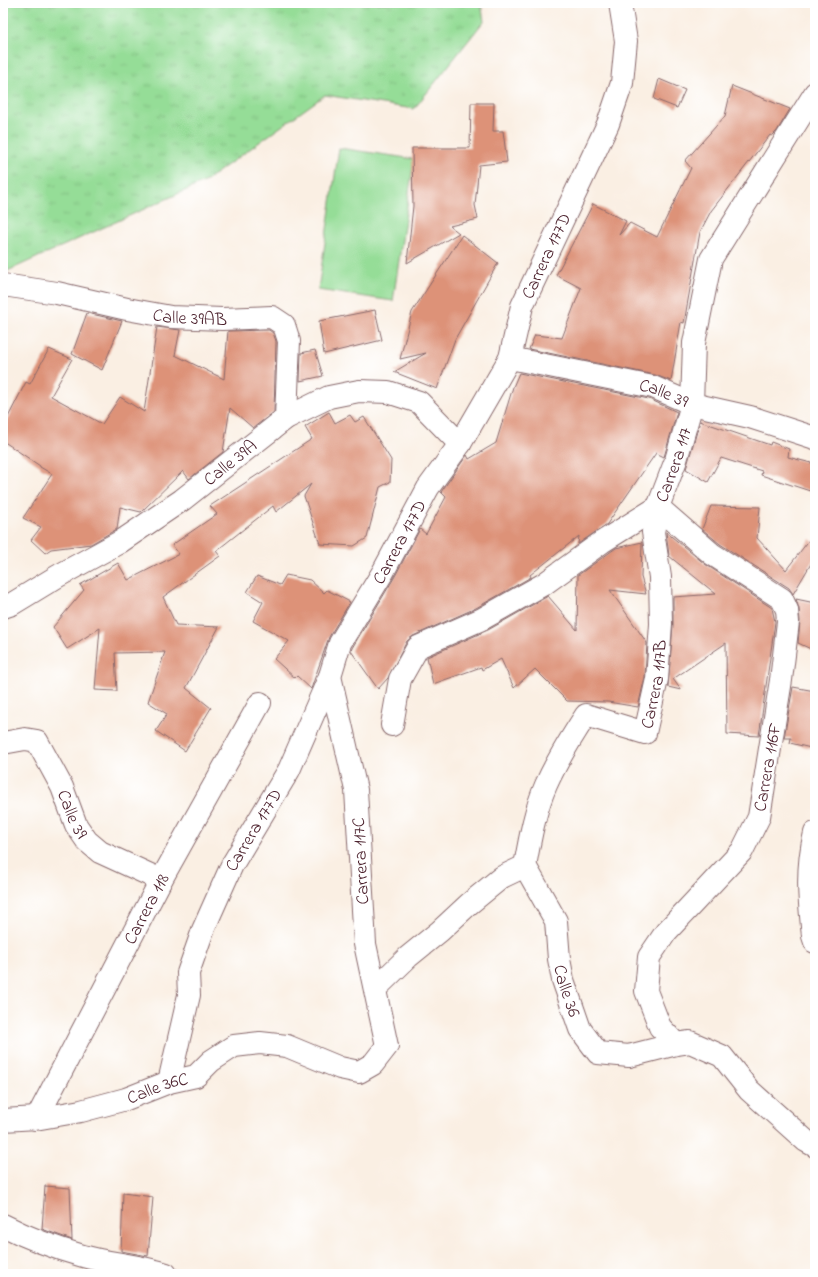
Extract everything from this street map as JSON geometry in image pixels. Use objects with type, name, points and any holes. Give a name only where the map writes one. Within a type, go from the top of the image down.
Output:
[{"type":"street","name":"Carrera 177D","points":[[169,1082],[188,996],[188,973],[203,930],[232,865],[289,770],[330,676],[340,643],[383,572],[428,488],[460,444],[510,358],[522,306],[608,124],[622,83],[626,41],[620,3]]},
{"type":"street","name":"Carrera 117","points":[[392,725],[400,679],[418,647],[482,619],[544,584],[602,542],[658,507],[676,460],[692,404],[694,342],[711,259],[815,93]]},
{"type":"street","name":"Calle 39AB","points":[[3,285],[57,293],[127,309],[171,317],[222,319],[272,317],[284,325],[289,341],[286,418]]},
{"type":"street","name":"Calle 39","points":[[510,358],[653,387],[692,404],[750,417],[815,438]]},
{"type":"street","name":"Calle 39A","points":[[3,607],[12,604],[58,576],[120,542],[182,500],[286,418],[329,397],[359,391],[388,392],[419,402],[460,444]]},
{"type":"street","name":"Carrera 117B","points":[[525,866],[533,825],[546,786],[564,749],[586,715],[645,733],[657,679],[662,624],[660,578],[653,532],[658,507]]},
{"type":"street","name":"Carrera 116F","points":[[658,507],[712,554],[782,599],[787,610],[788,622],[781,680],[759,817],[742,851],[666,932],[649,957],[646,991],[660,1027],[676,1044]]},
{"type":"street","name":"Carrera 117C","points":[[330,676],[356,790],[366,944],[387,1046]]},
{"type":"street","name":"Carrera 118","points":[[37,1118],[161,880],[260,703]]},
{"type":"street","name":"Calle 39","points":[[3,743],[24,738],[37,741],[62,787],[76,825],[87,841],[100,852],[161,880]]},
{"type":"street","points":[[815,833],[810,851],[808,891],[815,942]]},
{"type":"street","points":[[375,989],[408,957],[440,931],[469,904],[502,877],[525,866]]},
{"type":"street","name":"Calle 36","points":[[525,866],[556,922],[559,960],[563,980],[580,1029],[598,1053],[629,1056],[690,1042],[722,1056],[749,1090],[806,1141],[815,1146]]},
{"type":"street","name":"Calle 36C","points":[[3,1120],[37,1118],[35,1119],[88,1109],[126,1099],[169,1082],[196,1076],[211,1061],[234,1046],[260,1043],[287,1046],[340,1068],[359,1072],[373,1064],[387,1046]]},
{"type":"street","points":[[3,1225],[26,1236],[84,1256],[146,1268],[166,1274]]},
{"type":"green space","points":[[3,3],[481,3],[484,21],[414,109],[325,95],[204,182],[3,273]]},
{"type":"green space","points":[[339,148],[414,159],[393,301],[318,290]]},
{"type":"building","points":[[659,79],[685,90],[677,108],[654,99]]},
{"type":"building","points":[[732,86],[790,109],[777,131],[772,136],[770,135],[711,211],[700,232],[684,323],[681,322],[671,381],[655,375],[529,349],[535,335],[562,338],[581,288],[556,275],[593,204],[626,221],[619,235],[630,223],[657,237],[691,168],[685,161],[725,116]]},
{"type":"building","points":[[471,103],[494,103],[493,131],[503,131],[507,162],[479,165],[475,205],[478,219],[450,226],[459,233],[407,263],[413,206],[412,148],[470,148]]},
{"type":"building","points":[[462,235],[498,263],[455,339],[437,389],[394,372],[426,353],[400,359],[412,312]]},
{"type":"building","points":[[375,310],[382,340],[324,354],[319,321]]},
{"type":"building","points":[[87,313],[122,321],[102,370],[72,354]]},
{"type":"building","points":[[157,327],[180,330],[175,355],[224,379],[228,331],[269,330],[273,333],[276,341],[274,412],[253,428],[230,408],[223,452],[189,479],[183,471],[141,512],[120,507],[117,529],[91,544],[51,549],[45,553],[31,540],[41,527],[23,518],[52,474],[3,441],[3,427],[26,382],[30,384],[49,349],[72,359],[51,396],[102,424],[120,397],[144,412]]},
{"type":"building","points":[[315,350],[323,376],[300,381],[301,353]]},
{"type":"building","points":[[519,373],[649,399],[677,412],[664,457],[656,453],[607,524],[578,544],[579,536],[530,575],[531,577],[476,608],[413,636],[407,641],[388,678],[378,689],[351,651],[352,648],[394,578],[420,529],[426,534],[446,497],[441,492],[467,455],[469,459],[496,443],[513,387]]},
{"type":"building","points":[[329,412],[335,423],[350,415],[355,422],[364,417],[391,460],[390,482],[380,487],[367,538],[354,546],[320,544],[304,496],[311,484],[276,512],[273,506],[216,551],[220,556],[163,597],[176,625],[219,627],[186,688],[211,708],[185,751],[156,731],[167,714],[148,702],[165,652],[115,653],[117,691],[95,690],[100,628],[67,649],[53,627],[84,590],[80,585],[118,563],[128,580],[179,554],[172,545],[217,514],[210,506],[312,439],[305,427]]},
{"type":"building","points":[[700,421],[770,445],[771,442],[789,449],[788,457],[815,464],[815,475],[810,491],[761,475],[762,471],[721,458],[708,482],[686,469]]},
{"type":"building","points":[[711,506],[760,507],[757,538],[786,570],[810,539],[815,543],[815,557],[793,594],[789,588],[720,544],[702,529]]},
{"type":"building","points":[[666,532],[705,564],[772,608],[775,622],[759,736],[727,734],[726,643],[673,679],[681,690],[668,687],[673,625],[673,597],[716,594],[669,556]]},
{"type":"building","points":[[642,542],[641,577],[646,594],[610,590],[647,643],[645,677],[638,707],[608,702],[567,701],[535,669],[514,688],[501,659],[482,670],[481,667],[433,684],[427,657],[488,630],[548,596],[577,630],[578,575],[616,548]]},
{"type":"building","points":[[286,575],[310,580],[324,593],[327,590],[350,602],[329,637],[311,689],[297,676],[295,678],[274,659],[289,641],[253,621],[263,602],[247,592],[257,576],[280,585]]},
{"type":"building","points":[[796,599],[815,603],[815,651],[798,643],[800,621]]},
{"type":"building","points":[[793,687],[815,691],[815,749],[790,743],[791,738],[784,738]]},
{"type":"building","points":[[45,1186],[70,1188],[72,1240],[42,1229]]},
{"type":"building","points":[[123,1193],[153,1197],[148,1256],[121,1251]]}]
